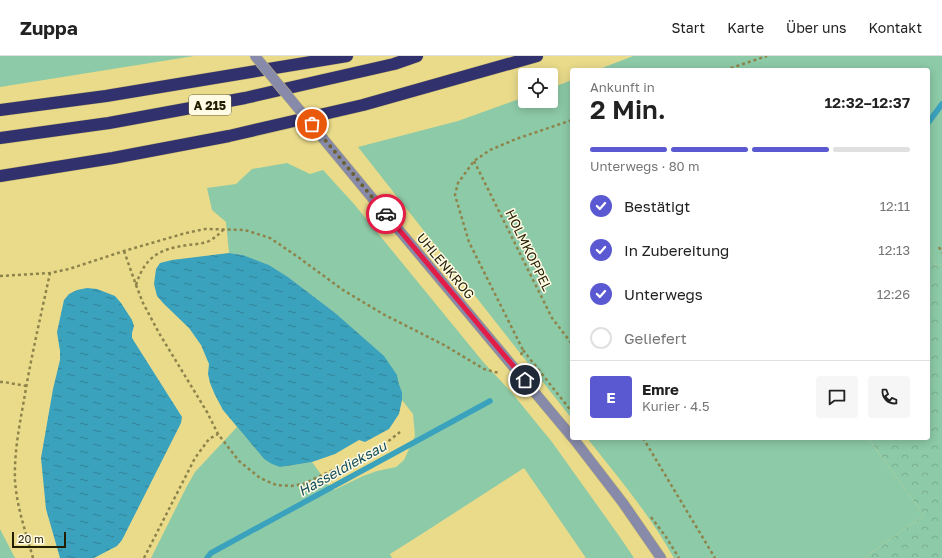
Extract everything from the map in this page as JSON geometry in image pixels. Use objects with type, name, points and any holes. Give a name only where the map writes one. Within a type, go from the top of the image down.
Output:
[{"type":"highway","points":[[0,110],[106,96],[347,56]]},
{"type":"highway","name":"A 215","points":[[0,138],[109,123],[245,98],[394,64],[416,56]]},
{"type":"highway","points":[[0,176],[113,158],[229,136],[363,105],[537,56]]},
{"type":"street","name":"UHLENKROG","points":[[255,56],[570,433]]},
{"type":"street","name":"UHLENKROG","points":[[575,440],[661,558]]},
{"type":"path","points":[[731,68],[767,56]]},
{"type":"path","points":[[570,121],[516,139],[490,150],[474,161],[458,183],[455,195],[469,242],[523,350],[570,409]]},
{"type":"path","name":"HOLMKOPPEL","points":[[474,161],[552,318],[570,341]]},
{"type":"path","points":[[0,276],[50,272],[69,268],[186,233],[205,229],[245,230],[270,238],[343,290],[383,314],[444,345],[484,369],[502,373]]},
{"type":"path","points":[[136,285],[139,274],[145,264],[153,257],[161,252],[175,247],[208,242],[224,229]]},
{"type":"path","points":[[939,247],[942,253]]},
{"type":"path","points":[[124,251],[143,303],[207,412],[218,434],[239,461],[260,478],[276,485],[291,486],[303,484],[371,452],[400,432]]},
{"type":"path","points":[[33,558],[23,522],[15,483],[15,459],[26,386],[50,272]]},
{"type":"path","points":[[516,369],[523,350]]},
{"type":"path","points":[[0,382],[26,386]]},
{"type":"path","points":[[144,558],[195,458],[209,439],[218,434]]},
{"type":"path","points":[[644,440],[715,558]]},
{"type":"green space","points":[[0,56],[194,56],[0,87]]},
{"type":"green space","points":[[633,56],[942,56],[942,264],[936,266],[930,249],[930,68],[602,68]]},
{"type":"green space","points":[[570,81],[570,416],[358,147],[458,121],[518,100],[518,108],[558,108],[558,85]]},
{"type":"green space","points":[[287,163],[310,174],[323,170],[354,204],[484,363],[512,393],[552,442],[634,558],[586,558],[524,468],[390,554],[392,558],[151,558],[195,472],[237,427],[264,459],[280,467],[312,462],[334,490],[363,476],[396,467],[404,460],[415,436],[413,414],[402,400],[402,392],[397,375],[334,312],[288,277],[269,265],[243,255],[229,253],[226,222],[212,210],[207,188],[236,184],[252,169]]},
{"type":"green space","points":[[930,249],[936,266],[942,264],[942,558],[864,558],[924,515],[869,440],[930,440]]},
{"type":"green space","points":[[589,440],[869,440],[924,515],[864,558],[674,558],[655,527]]},
{"type":"green space","points":[[0,529],[15,558],[0,558]]},
{"type":"water","points":[[229,253],[243,255],[269,265],[288,277],[334,312],[384,356],[397,375],[402,392],[399,414],[389,429],[365,442],[359,440],[335,454],[312,462],[280,467],[264,459],[223,410],[210,383],[208,374],[209,364],[201,345],[189,328],[157,296],[154,284],[156,269],[160,263],[172,260]]},
{"type":"water","points":[[87,288],[97,289],[115,296],[121,303],[132,320],[134,326],[132,338],[182,417],[181,423],[122,540],[117,546],[94,558],[60,558],[46,509],[41,458],[53,389],[60,360],[57,332],[64,300],[69,294],[77,290]]},
{"type":"waterway","name":"Hasseldieksau","points":[[930,120],[942,104]]},
{"type":"waterway","name":"Hasseldieksau","points":[[207,558],[211,553],[490,401]]},
{"type":"way so far","points":[[312,124],[386,214]]},
{"type":"route","points":[[386,214],[525,380]]}]
